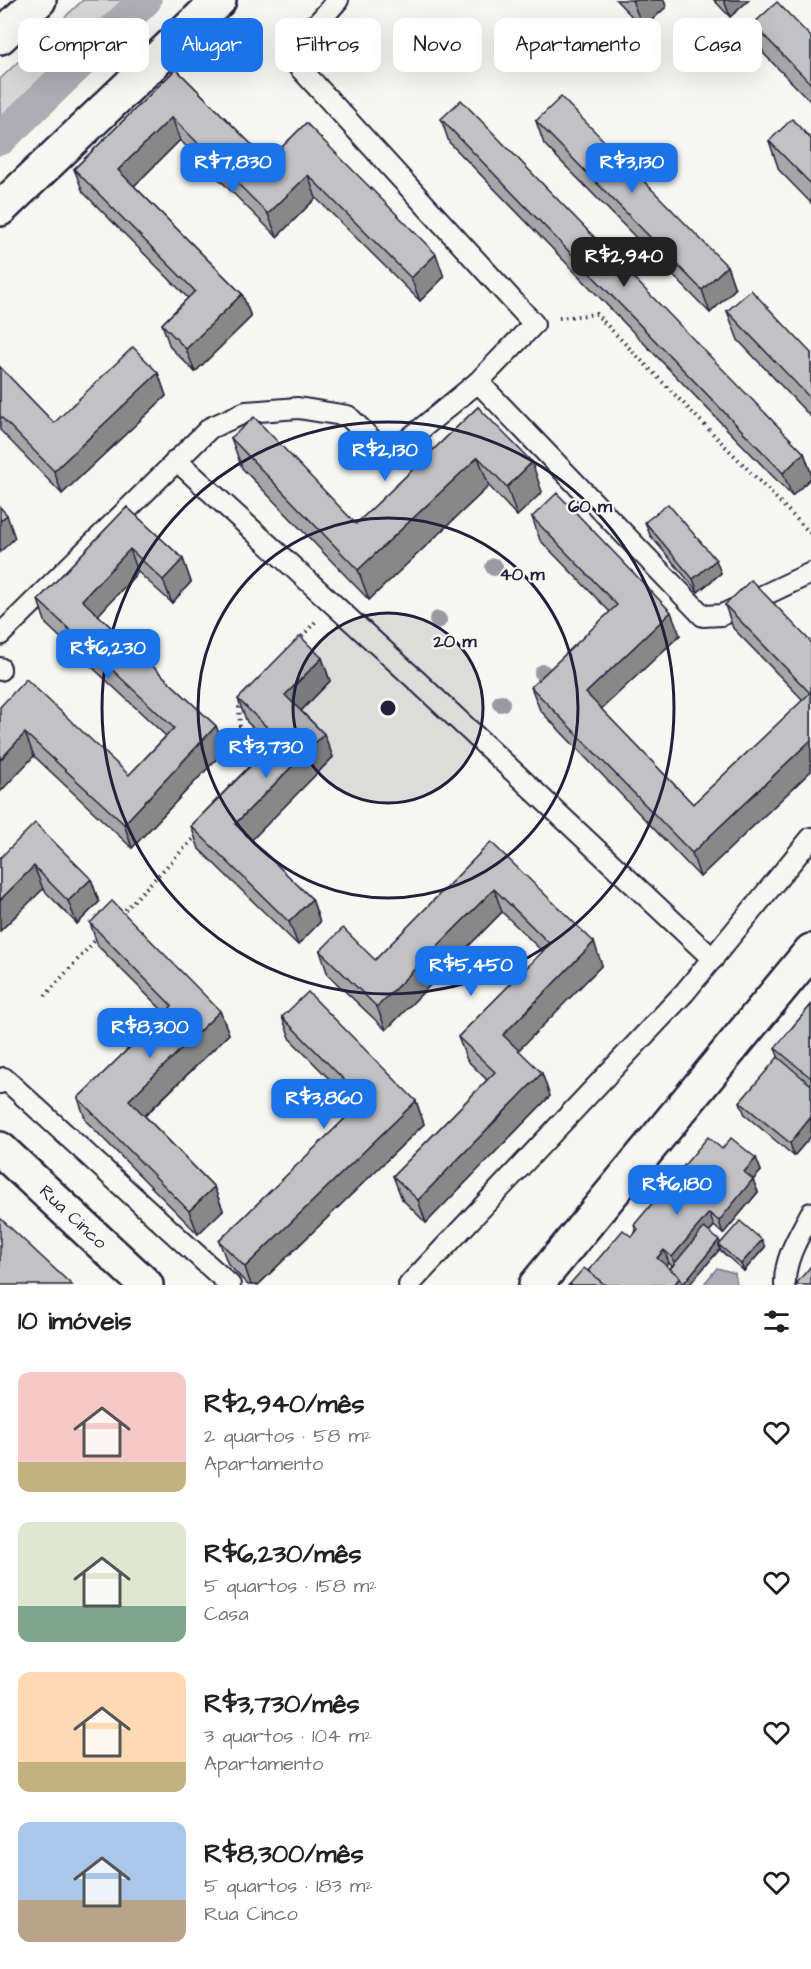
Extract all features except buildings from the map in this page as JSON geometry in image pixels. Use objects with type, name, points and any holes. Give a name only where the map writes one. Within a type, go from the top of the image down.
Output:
[{"type":"street","points":[[0,37],[39,0]]},
{"type":"street","points":[[0,209],[219,0]]},
{"type":"street","points":[[536,1285],[811,951]]},
{"type":"street","name":"Rua Cinco","points":[[0,1149],[146,1285]]},
{"type":"lane","points":[[0,635],[210,428],[246,412],[298,408],[348,416],[388,456],[478,382],[534,324],[289,56],[338,0]]},
{"type":"lane","points":[[478,382],[703,616],[722,615],[811,573]]},
{"type":"lane","points":[[177,460],[713,959]]},
{"type":"lane","points":[[409,1285],[685,992],[811,838]]},
{"type":"lane","points":[[0,1083],[3,1078],[230,1285]]},
{"type":"lane","points":[[785,1285],[786,1267],[791,1253],[811,1214]]},
{"type":"path","points":[[534,324],[569,316],[596,314],[811,534]]},
{"type":"path","points":[[293,647],[332,603]]},
{"type":"path","points":[[247,699],[239,708],[240,726],[258,752],[260,771]]},
{"type":"path","points":[[113,922],[202,829]]},
{"type":"path","points":[[45,996],[105,930]]},
{"type":"shaded area","points":[[83,0],[150,0],[131,18],[64,18]]},
{"type":"shaded area","points":[[18,62],[18,72],[74,72],[0,142],[0,79]]},
{"type":"shaded area","points":[[717,1268],[735,1273],[737,1285],[703,1285]]},
{"type":"waterway","points":[[0,139],[145,0]]}]
